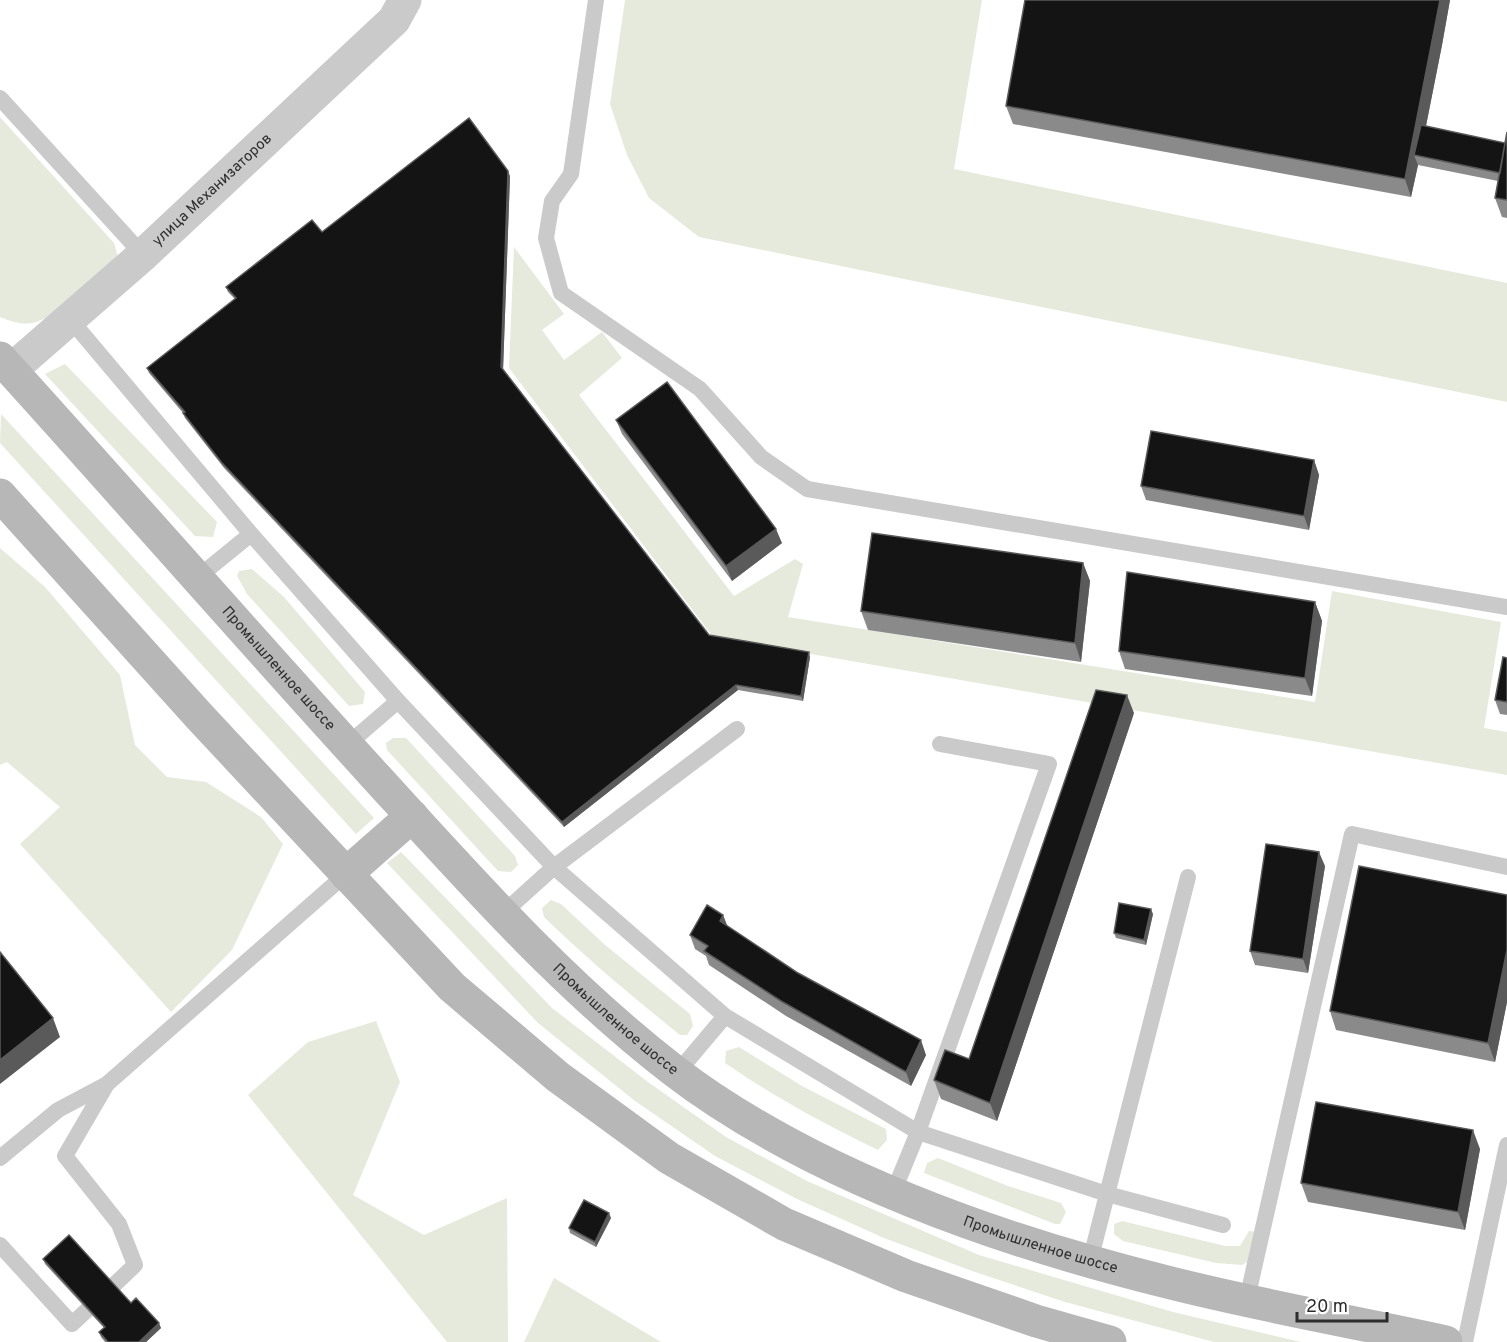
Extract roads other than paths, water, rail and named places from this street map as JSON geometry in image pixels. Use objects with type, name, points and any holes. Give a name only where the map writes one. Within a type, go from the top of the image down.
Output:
[{"type":"main road","name":"Промышленное шоссе","points":[[4,369],[197,578],[347,746],[542,954],[628,1034],[677,1073],[727,1106],[810,1155],[893,1193],[994,1231],[1173,1284],[1446,1342]]},
{"type":"main road","points":[[0,495],[452,987],[558,1077],[669,1158],[784,1224],[906,1276],[1036,1321],[1110,1342]]},
{"type":"main road","points":[[346,874],[412,816]]},
{"type":"street","name":"улица Механизаторов","points":[[4,369],[70,319],[143,255],[394,20],[405,0]]},
{"type":"lane","points":[[596,0],[571,174],[552,201],[546,238],[561,293],[700,388],[761,457],[807,489],[1507,607]]},
{"type":"lane","points":[[0,98],[143,255]]},
{"type":"lane","points":[[70,319],[251,534],[398,701],[554,867],[725,1016],[918,1132],[1107,1194],[1223,1225]]},
{"type":"lane","points":[[197,578],[251,534]]},
{"type":"lane","points":[[347,746],[398,701]]},
{"type":"lane","points":[[504,913],[554,867],[737,729]]},
{"type":"lane","points":[[893,1193],[918,1132],[1049,764],[940,744]]},
{"type":"lane","points":[[1247,1299],[1352,834],[1507,867]]},
{"type":"lane","points":[[0,1158],[58,1110],[107,1084],[346,874]]},
{"type":"lane","points":[[1090,1261],[1188,877]]},
{"type":"lane","points":[[677,1073],[725,1016]]},
{"type":"lane","points":[[107,1084],[64,1156],[119,1224],[135,1265],[113,1286]]},
{"type":"lane","points":[[1465,1342],[1507,1145]]},
{"type":"lane","points":[[0,1245],[72,1324],[87,1310]]}]
